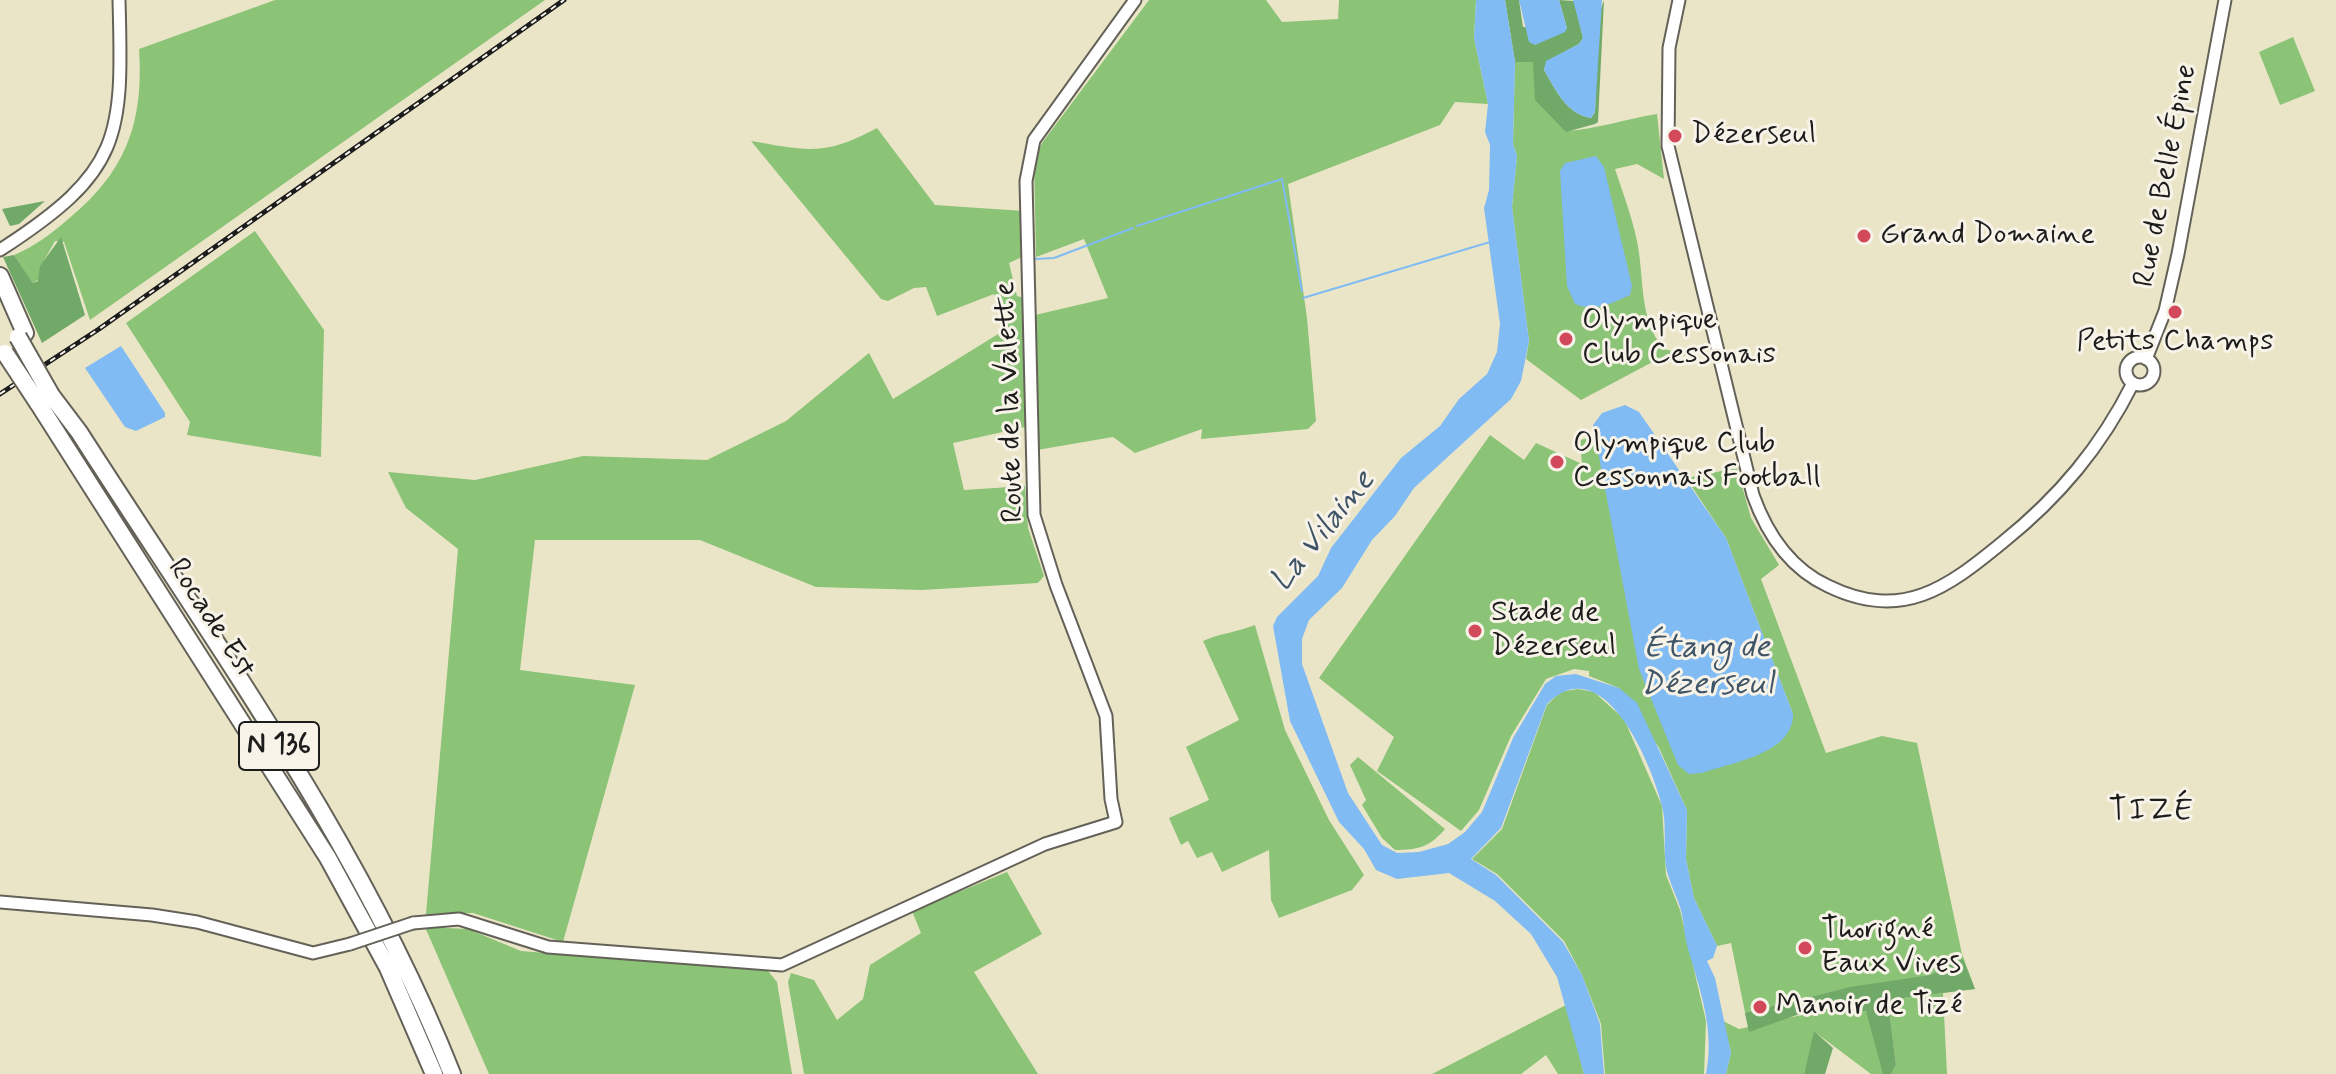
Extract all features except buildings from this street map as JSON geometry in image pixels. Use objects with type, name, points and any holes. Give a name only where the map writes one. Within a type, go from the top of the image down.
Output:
[{"type":"highway","name":"N 136","points":[[0,276],[45,401]]},
{"type":"highway","name":"N 136","points":[[0,301],[21,335]]},
{"type":"highway","name":"N 136","points":[[2,354],[45,401]]},
{"type":"highway","name":"Rocade Est","points":[[45,401],[79,432],[346,855],[405,963],[452,1074]]},
{"type":"highway","name":"Rocade Est","points":[[45,401],[321,845],[388,968],[434,1074]]},
{"type":"street","points":[[0,250],[70,201],[103,156],[120,101],[119,0]]},
{"type":"street","name":"Route de la Valette","points":[[0,902],[152,915],[197,922],[313,953],[413,923],[459,919],[548,947],[782,965],[1045,844],[1116,822],[1111,799],[1106,716],[1056,585],[1034,515],[1026,181],[1034,140],[1135,0]]},
{"type":"street","points":[[1679,0],[1669,48],[1667,129],[1677,193],[1753,495],[1771,536],[1800,569],[1838,591],[1874,600],[1914,598],[1949,585],[2034,517],[2061,490],[2116,419],[2133,383]]},
{"type":"street","name":"Rue de Belle Épine","points":[[2146,359],[2165,311],[2178,254],[2225,0]]},
{"type":"street","points":[[2134,359],[2146,359],[2153,369],[2152,377],[2142,384],[2133,383],[2128,377],[2127,366],[2134,359]]},
{"type":"green space","points":[[275,0],[545,0],[90,320],[64,242],[55,241],[41,266],[41,278],[33,283],[14,255],[28,249],[66,221],[103,185],[116,166],[134,124],[140,76],[139,49]]},
{"type":"green space","points":[[1149,0],[1266,0],[1282,22],[1338,19],[1339,0],[1476,0],[1474,38],[1488,104],[1455,102],[1440,125],[1288,184],[1307,318],[1316,421],[1308,429],[1201,439],[1202,429],[1135,453],[1113,437],[1037,450],[1035,315],[1108,298],[1084,239],[1036,257],[1034,162],[1042,143]]},
{"type":"green space","points":[[1505,0],[1519,0],[1523,27],[1567,28],[1559,0],[1574,1],[1583,38],[1579,44],[1547,61],[1544,70],[1568,106],[1591,118],[1595,112],[1598,17],[1604,0],[1598,122],[1566,132],[1535,100],[1533,62],[1515,62]]},
{"type":"green space","points":[[2293,37],[2315,91],[2280,105],[2259,52]]},
{"type":"green space","points":[[1515,62],[1533,62],[1566,131],[1657,114],[1664,179],[1637,164],[1615,169],[1637,241],[1646,310],[1655,336],[1663,349],[1691,355],[1660,358],[1581,400],[1526,359],[1529,341],[1512,207],[1517,156],[1513,144]]},
{"type":"green space","points":[[877,128],[935,205],[1024,211],[1022,257],[1009,263],[1017,296],[1024,298],[1025,427],[953,443],[964,490],[1025,486],[1028,528],[1044,576],[1038,583],[922,590],[816,587],[700,540],[535,540],[520,670],[635,685],[563,942],[473,913],[426,914],[458,549],[406,508],[388,472],[475,480],[583,456],[707,460],[786,421],[869,353],[893,399],[1003,331],[994,294],[937,316],[926,287],[914,288],[888,301],[881,299],[751,141],[816,149],[843,143]]},
{"type":"green space","points":[[45,201],[19,224],[10,226],[2,209]]},
{"type":"green space","points":[[255,231],[324,330],[321,457],[187,435],[190,422],[126,323]]},
{"type":"green space","points":[[61,237],[85,315],[42,343],[3,257],[14,255],[33,283],[38,281],[40,266]]},
{"type":"green space","points":[[1490,435],[1524,460],[1536,443],[1582,464],[1580,440],[1596,436],[1609,497],[1793,714],[1726,538],[1686,478],[1737,468],[1751,518],[1779,565],[1761,579],[1826,753],[1882,736],[1917,743],[1962,954],[1975,989],[1885,997],[1884,1074],[1871,1074],[1815,1032],[1804,1074],[1726,1074],[1731,1053],[1723,1021],[1739,1029],[1748,1027],[1731,943],[1717,946],[1694,898],[1686,859],[1687,810],[1659,748],[1619,688],[1589,676],[1589,671],[1574,669],[1546,679],[1511,736],[1479,810],[1461,831],[1377,771],[1394,737],[1319,678]],"holes":[[[1842,989],[1815,1003],[1815,1012],[1748,1027],[1746,1013]]]},
{"type":"green space","points":[[1255,625],[1285,730],[1329,820],[1364,875],[1352,890],[1279,918],[1271,900],[1269,850],[1222,872],[1212,852],[1197,858],[1188,841],[1181,845],[1169,818],[1209,800],[1186,747],[1239,720],[1203,641]]},
{"type":"green space","points":[[1578,689],[1594,692],[1624,719],[1662,806],[1666,875],[1680,910],[1706,1021],[1704,1074],[1605,1074],[1601,1024],[1582,975],[1564,941],[1497,874],[1472,859],[1502,829],[1547,705],[1560,692]]},
{"type":"green space","points":[[1358,757],[1445,829],[1423,846],[1395,850],[1382,838],[1362,805],[1366,800],[1350,765]]},
{"type":"green space","points":[[1007,872],[1042,934],[974,972],[1038,1074],[804,1074],[788,982],[791,973],[814,980],[837,1020],[863,999],[870,965],[921,933],[912,911]]},
{"type":"green space","points":[[425,927],[468,929],[521,951],[768,971],[777,982],[792,1074],[489,1074]]},
{"type":"green space","points":[[1963,959],[1975,989],[1888,1000],[1896,1065],[1891,1074],[1883,1074],[1866,1011],[1811,1010],[1749,1032],[1745,1013],[1850,987],[1931,975]]},
{"type":"green space","points":[[1943,993],[1947,1074],[1891,1074],[1896,1065],[1888,1000]]},
{"type":"green space","points":[[1566,1005],[1584,1074],[1558,1074],[1546,1055],[1521,1074],[1432,1074]]},
{"type":"green space","points":[[1814,1031],[1833,1048],[1825,1074],[1804,1074]]},
{"type":"water","name":"La Vilaine","points":[[1476,0],[1505,0],[1515,62],[1513,144],[1517,156],[1512,207],[1529,341],[1521,381],[1511,399],[1414,488],[1395,516],[1372,540],[1342,588],[1309,620],[1302,639],[1302,664],[1348,793],[1382,845],[1397,853],[1419,852],[1448,844],[1465,832],[1482,812],[1513,738],[1545,684],[1556,676],[1576,674],[1619,688],[1637,703],[1687,810],[1686,859],[1694,898],[1717,946],[1713,958],[1707,961],[1715,978],[1731,1053],[1726,1074],[1706,1074],[1709,1042],[1705,1010],[1680,907],[1667,869],[1664,815],[1656,787],[1636,740],[1605,700],[1587,690],[1568,690],[1547,704],[1501,828],[1471,859],[1496,875],[1563,942],[1582,975],[1600,1024],[1604,1074],[1584,1074],[1557,977],[1531,934],[1495,901],[1449,873],[1397,879],[1376,870],[1364,849],[1339,822],[1290,721],[1273,626],[1277,617],[1318,576],[1331,548],[1401,458],[1440,426],[1459,399],[1487,374],[1497,352],[1500,324],[1484,208],[1489,190],[1490,145],[1485,132],[1488,104],[1474,38]]},
{"type":"water","points":[[1519,0],[1559,0],[1567,28],[1565,32],[1535,45],[1529,42]]},
{"type":"water","points":[[1573,0],[1602,0],[1595,112],[1591,118],[1568,106],[1544,70],[1546,61],[1579,44],[1583,38]]},
{"type":"water","points":[[1596,156],[1604,167],[1632,286],[1630,295],[1609,304],[1589,307],[1575,304],[1567,286],[1560,171],[1565,163]]},
{"type":"water","points":[[121,346],[165,413],[165,417],[136,431],[125,427],[85,368]]},
{"type":"water","name":"Étang de Dézerseul","points":[[1625,405],[1639,412],[1726,538],[1793,714],[1790,728],[1783,739],[1772,747],[1744,760],[1702,773],[1689,774],[1678,765],[1639,669],[1593,425],[1602,413]]},
{"type":"waterway","points":[[1137,226],[1282,179],[1302,291]]},
{"type":"waterway","points":[[1035,259],[1054,258],[1133,228]]},
{"type":"waterway","points":[[1303,298],[1490,242]]},
{"type":"railway","points":[[0,394],[99,329],[564,0]]},
{"type":"place","name":"Dézerseul","points":[[1675,136]]},
{"type":"place","name":"Grand Domaine","points":[[1864,236]]},
{"type":"place","name":"Petits Champs","points":[[2175,312]]},
{"type":"place","name":"Olympique Club Cessonais","points":[[1566,339]]},
{"type":"place","name":"Olympique Club Cessonnais Football","points":[[1557,462]]},
{"type":"place","name":"Stade de Dézerseul","points":[[1475,631]]},
{"type":"place","name":"Thorigné Eaux Vives","points":[[1805,948]]},
{"type":"place","name":"Manoir de Tizé","points":[[1760,1007]]},
{"type":"district","name":"TIZÉ","points":[[2152,812]]}]
